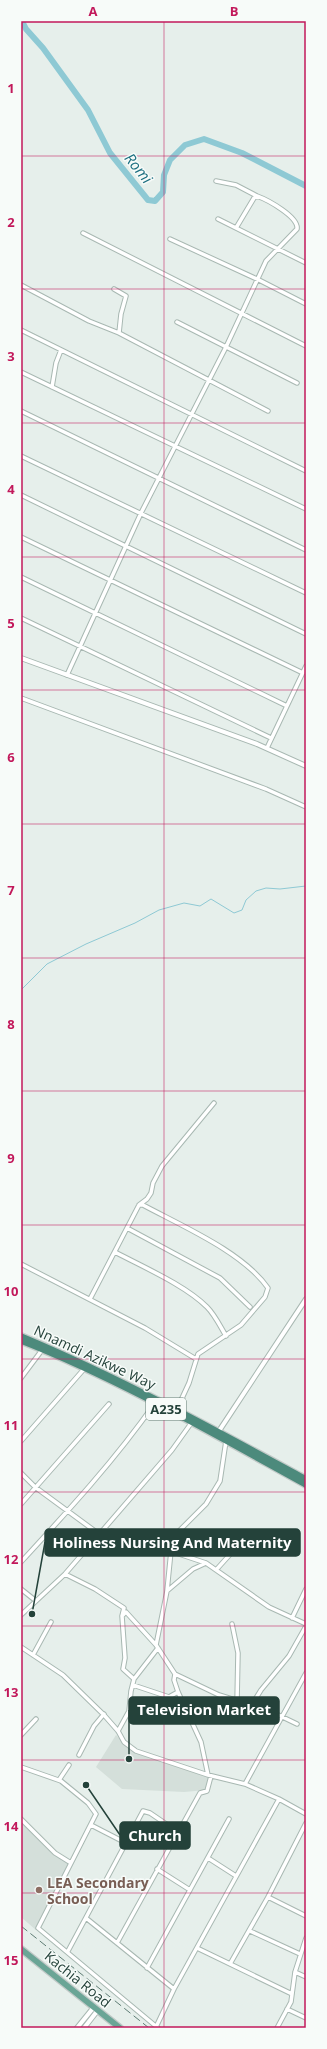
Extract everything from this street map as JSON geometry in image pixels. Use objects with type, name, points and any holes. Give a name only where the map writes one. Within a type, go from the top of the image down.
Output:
[{"type":"highway","name":"Nnamdi Azikwe Way","points":[[21,1336],[80,1361],[177,1409],[306,1479]]},
{"type":"highway","name":"Nnamdi Azikwe Way","points":[[21,1341],[155,1403],[306,1485]]},
{"type":"main road","name":"Kachia Road","points":[[21,1949],[120,2028]]},
{"type":"street","points":[[67,675],[112,580],[141,513],[160,480],[209,382],[259,280],[266,261],[297,229],[296,222],[280,208],[236,186],[216,181]]},
{"type":"street","points":[[236,228],[254,198],[257,196]]},
{"type":"street","points":[[218,219],[306,263]]},
{"type":"street","points":[[83,233],[306,346]]},
{"type":"street","points":[[170,239],[259,280],[306,304]]},
{"type":"street","points":[[21,285],[89,321],[119,333],[209,382],[268,411]]},
{"type":"street","points":[[114,289],[126,296],[121,314],[119,333]]},
{"type":"street","points":[[177,322],[296,383]]},
{"type":"street","points":[[21,330],[306,471]]},
{"type":"street","points":[[52,387],[56,363],[61,350]]},
{"type":"street","points":[[21,372],[159,440],[176,446],[306,509]]},
{"type":"street","points":[[21,411],[306,550]]},
{"type":"street","points":[[21,456],[306,593]]},
{"type":"street","points":[[21,495],[306,634]]},
{"type":"street","points":[[21,537],[305,670],[267,748]]},
{"type":"street","points":[[21,577],[287,706]]},
{"type":"street","points":[[21,618],[271,738]]},
{"type":"street","points":[[21,658],[267,748],[305,765],[306,760]]},
{"type":"street","points":[[21,698],[266,789],[306,807]]},
{"type":"street","points":[[90,1299],[139,1205],[147,1199],[151,1193],[153,1183],[162,1166],[214,1103]]},
{"type":"street","points":[[139,1205],[143,1205],[252,1268],[268,1288],[265,1298],[240,1325],[226,1336],[201,1350],[196,1358],[189,1383],[177,1409]]},
{"type":"street","points":[[127,1228],[220,1278],[250,1307]]},
{"type":"street","points":[[115,1252],[153,1272],[199,1300],[213,1315],[226,1336]]},
{"type":"street","points":[[21,1264],[145,1328],[196,1358]]},
{"type":"street","points":[[219,1431],[306,1300]]},
{"type":"street","points":[[21,1378],[42,1350]]},
{"type":"street","points":[[21,1441],[84,1369]]},
{"type":"street","points":[[21,1562],[67,1512],[132,1435],[155,1403]]},
{"type":"street","points":[[21,1504],[109,1404]]},
{"type":"street","points":[[21,1615],[66,1574],[172,1450],[192,1422]]},
{"type":"street","points":[[118,1731],[129,1711],[134,1680],[157,1646],[167,1591],[170,1551],[178,1532],[206,1504],[220,1481],[226,1441]]},
{"type":"street","points":[[21,1473],[35,1487],[67,1512],[99,1534]]},
{"type":"street","points":[[104,1529],[143,1539],[170,1551],[206,1563],[269,1607],[306,1625],[289,1656],[261,1690],[252,1706]]},
{"type":"street","points":[[216,1570],[234,1550]]},
{"type":"street","points":[[167,1591],[193,1569],[206,1563]]},
{"type":"street","points":[[66,1574],[95,1589],[124,1608],[122,1616],[125,1658],[123,1669],[134,1680]]},
{"type":"street","points":[[21,1589],[36,1601]]},
{"type":"street","points":[[292,1618],[306,1589]]},
{"type":"street","points":[[122,1616],[126,1612],[157,1646],[175,1674],[237,1702],[281,1716],[297,1724]]},
{"type":"street","points":[[33,1655],[51,1622]]},
{"type":"street","points":[[232,1624],[238,1653],[237,1702]]},
{"type":"street","points":[[21,1647],[63,1675],[104,1714],[118,1731],[124,1742],[136,1751],[210,1775],[245,1784],[279,1799],[306,1814]]},
{"type":"street","points":[[117,1943],[200,1793],[207,1791],[210,1775],[201,1742],[178,1692],[174,1680],[175,1674]]},
{"type":"street","points":[[245,1784],[281,1716],[306,1676]]},
{"type":"street","points":[[133,1685],[169,1697],[178,1692]]},
{"type":"street","points":[[79,1755],[94,1726],[104,1714]]},
{"type":"street","points":[[21,1735],[36,1719]]},
{"type":"street","points":[[59,1780],[69,1765]]},
{"type":"street","points":[[21,1767],[59,1780],[88,1803],[95,1811],[96,1817],[38,1928],[68,1951],[157,2027],[174,1989],[279,1799]]},
{"type":"street","points":[[68,1951],[143,1811],[150,1813],[178,1832]]},
{"type":"street","points":[[21,1819],[55,1853],[71,1863]]},
{"type":"street","points":[[147,1968],[229,1819]]},
{"type":"street","points":[[230,1964],[268,1897],[306,1823]]},
{"type":"street","points":[[91,1824],[126,1843]]},
{"type":"street","points":[[208,1858],[236,1876]]},
{"type":"street","points":[[158,1869],[190,1890]]},
{"type":"street","points":[[268,1897],[306,1916]]},
{"type":"street","points":[[86,1918],[174,1989]]},
{"type":"street","points":[[250,1930],[300,1954]]},
{"type":"street","points":[[278,2028],[291,2002],[295,1972],[306,1938]]},
{"type":"street","points":[[197,1948],[292,1994]]},
{"type":"street","points":[[295,1972],[306,1976]]},
{"type":"street","points":[[77,2028],[96,2009]]},
{"type":"street","points":[[84,2028],[96,2009]]},
{"type":"street","points":[[288,2009],[306,2018]]},
{"type":"shaded area","points":[[116,1735],[132,1751],[211,1777],[206,1790],[184,1792],[122,1789],[96,1767]]},
{"type":"shaded area","name":"LEA Secondary School","points":[[21,1819],[50,1848],[70,1862],[36,1930],[21,1917]]},
{"type":"waterway","name":"Romi","points":[[22,21],[26,29],[43,48],[88,110],[110,153],[148,200],[155,201],[163,192],[164,175],[170,160],[185,145],[204,139],[242,153],[306,186]]},
{"type":"waterway","points":[[21,990],[47,964],[86,944],[135,923],[159,910],[184,903],[200,906],[211,899],[234,913],[242,910],[246,900],[256,891],[266,888],[280,889],[306,886]]},
{"type":"railway","points":[[21,1926],[149,2028]]},
{"type":"place","name":"Holiness Nursing And Maternity","points":[[32,1614]]},
{"type":"place","name":"Television Market","points":[[129,1759]]},
{"type":"place","name":"Church","points":[[86,1785]]},
{"type":"place","name":"LEA Secondary School","points":[[39,1890]]}]
